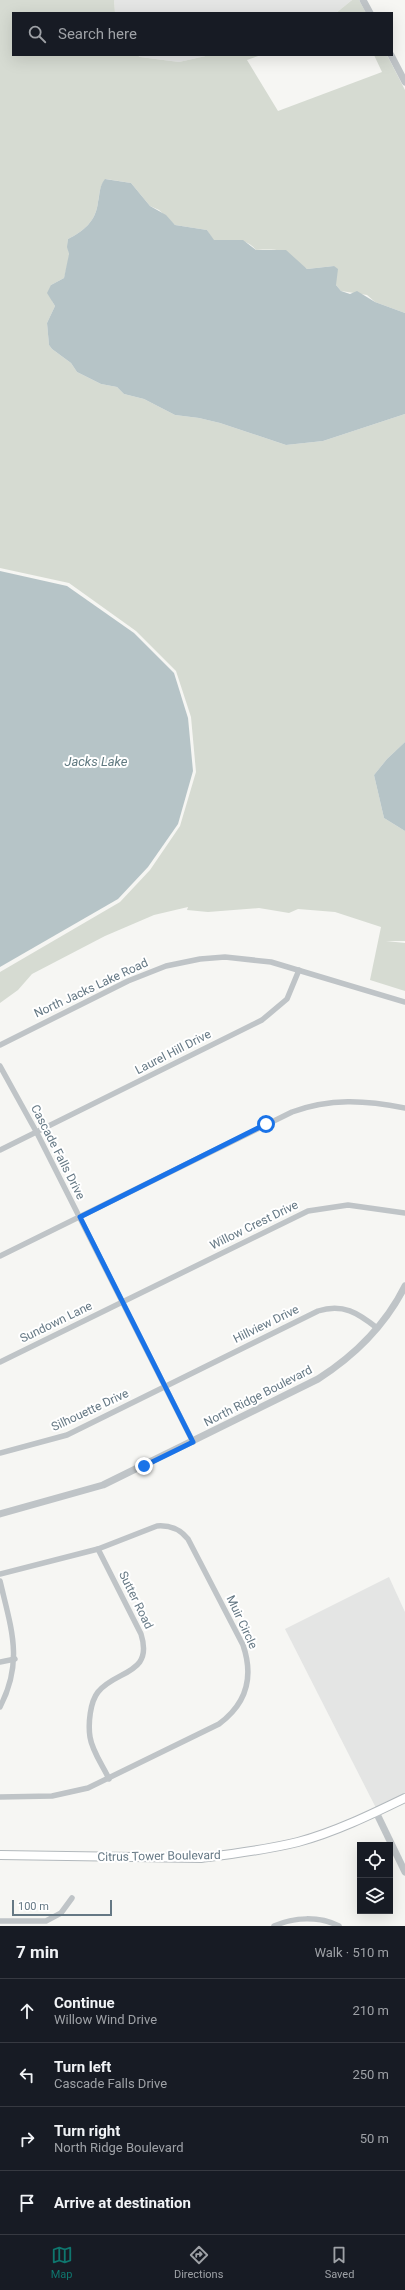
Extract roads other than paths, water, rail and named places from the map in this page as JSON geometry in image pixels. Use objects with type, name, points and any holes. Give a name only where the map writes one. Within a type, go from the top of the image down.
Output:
[{"type":"main road","name":"Citrus Tower Boulevard","points":[[0,1855],[127,1858],[216,1856],[298,1842],[376,1812],[405,1798]]},
{"type":"street","points":[[363,0],[369,12]]},
{"type":"street","points":[[392,56],[405,82]]},
{"type":"street","name":"North Jacks Lake Road","points":[[0,1045],[128,981],[185,961],[224,958],[254,959],[299,970],[405,1002]]},
{"type":"street","name":"Laurel Hill Drive","points":[[0,1150],[272,1014],[287,999],[299,970]]},
{"type":"street","name":"Cascade Falls Drive","points":[[0,1066],[37,1132],[193,1442]]},
{"type":"street","points":[[0,1256],[266,1124],[307,1106],[339,1101],[359,1101],[405,1108]]},
{"type":"street","name":"Willow Crest Drive","points":[[122,1302],[308,1211],[348,1204],[405,1213]]},
{"type":"street","name":"North Ridge Boulevard","points":[[0,1514],[60,1499],[103,1485],[193,1442],[318,1379],[349,1357],[377,1328],[405,1286]]},
{"type":"street","name":"Sundown Lane","points":[[0,1362],[122,1302]]},
{"type":"street","name":"Hillview Drive","points":[[165,1386],[326,1308],[343,1308],[352,1310],[377,1328]]},
{"type":"street","name":"Silhouette Drive","points":[[0,1453],[67,1435],[165,1386]]},
{"type":"street","name":"Muir Circle","points":[[0,1574],[98,1549],[157,1526],[171,1526],[184,1533],[188,1539],[243,1646],[248,1666],[244,1693],[228,1718],[219,1724],[88,1788],[52,1796],[0,1797]]},
{"type":"street","name":"Sutter Road","points":[[98,1549],[141,1634],[144,1648],[143,1655],[136,1667],[103,1686],[92,1704],[90,1736],[109,1779]]},
{"type":"street","points":[[0,1581],[13,1637],[15,1659],[11,1683],[0,1707]]},
{"type":"street","points":[[0,1662],[15,1659]]},
{"type":"street","points":[[376,1812],[405,1872]]},
{"type":"street","points":[[0,1921],[46,1921],[61,1913],[72,1898]]},
{"type":"street","points":[[274,1926],[288,1921],[305,1919],[321,1920],[339,1926]]},
{"type":"water","points":[[105,179],[131,183],[150,206],[166,215],[175,225],[207,230],[214,240],[243,240],[256,250],[286,250],[307,269],[334,266],[338,269],[336,285],[341,291],[350,294],[357,291],[375,302],[405,313],[405,414],[323,441],[286,445],[220,423],[199,418],[175,415],[144,399],[124,394],[117,387],[101,384],[77,372],[71,363],[49,345],[47,323],[55,306],[47,293],[51,285],[64,278],[69,254],[67,247],[68,239],[79,233],[92,220],[97,209],[101,187]]},
{"type":"water","name":"Jacks Lake","points":[[0,571],[67,586],[134,633],[174,673],[188,718],[193,771],[178,824],[148,867],[118,899],[0,967]]},
{"type":"water","points":[[405,742],[405,831],[384,818],[374,775],[387,759]]}]
